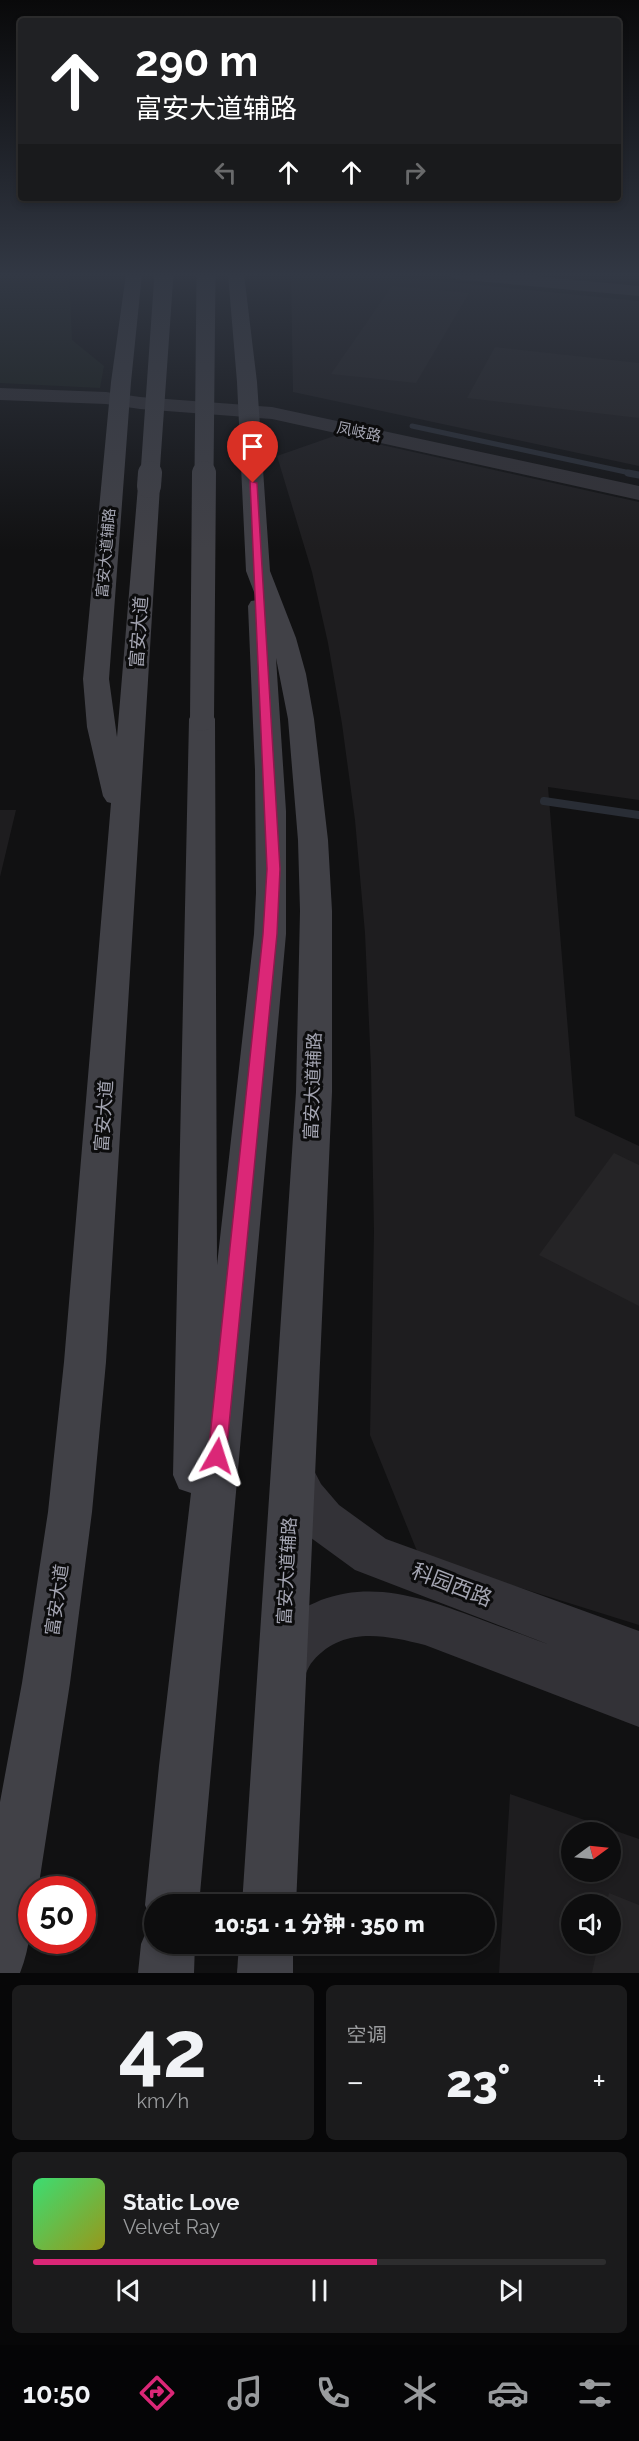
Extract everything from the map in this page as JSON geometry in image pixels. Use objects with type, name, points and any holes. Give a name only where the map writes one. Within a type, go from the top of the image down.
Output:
[{"type":"main road","name":"富安大道辅路","points":[[120,366],[115,398],[96,679],[102,727],[124,830]]},
{"type":"main road","name":"富安大道","points":[[0,1954],[46,1683],[70,1512],[94,1253],[157,366]]},
{"type":"main road","points":[[183,1787],[194,1582],[205,366]]},
{"type":"main road","name":"富安大道辅路","points":[[247,366],[258,571],[283,638],[293,674],[301,719],[313,840],[316,900],[314,1092],[269,1894]]},
{"type":"main road","points":[[173,1894],[270,934],[273,869],[272,808],[258,571]]},
{"type":"main road","points":[[166,1973],[167,1954]]},
{"type":"main road","points":[[265,1973],[266,1954]]},
{"type":"street","name":"凤岐路","points":[[0,394],[115,398],[248,398],[398,440],[639,493]]},
{"type":"street","name":"科园西路","points":[[292,1475],[305,1498],[323,1520],[371,1555],[639,1655]]},
{"type":"street","points":[[282,1668],[296,1643],[318,1626],[341,1616],[370,1612],[397,1614],[639,1702]]},
{"type":"shaded area","points":[[0,366],[104,366],[100,388],[0,383]]},
{"type":"shaded area","points":[[293,366],[639,366],[639,466],[293,392]]},
{"type":"shaded area","points":[[337,435],[639,502],[639,800],[548,787],[575,1116],[639,1146],[639,1625],[419,1556],[370,1435],[374,1232],[371,1068],[365,933],[355,820],[328,643],[312,572],[277,456]]},
{"type":"shaded area","points":[[0,810],[16,810],[0,877]]},
{"type":"shaded area","points":[[510,1794],[590,1822],[561,1822],[561,1882],[621,1882],[621,1833],[639,1839],[639,1973],[499,1973]]},
{"type":"building","points":[[336,366],[426,366],[416,383],[331,374]]},
{"type":"building","points":[[485,366],[639,366],[639,418],[467,398]]},
{"type":"building","points":[[614,1153],[639,1165],[639,1306],[539,1255]]},
{"type":"building","points":[[621,1898],[639,1905],[639,1973],[592,1973],[596,1954],[621,1954]]},
{"type":"waterway","points":[[412,426],[635,474]]},
{"type":"waterway","points":[[628,473],[639,475]]},
{"type":"waterway","points":[[544,801],[639,815]]},
{"type":"route","points":[[217,1456],[270,934],[273,869],[272,808],[253,483]]}]
